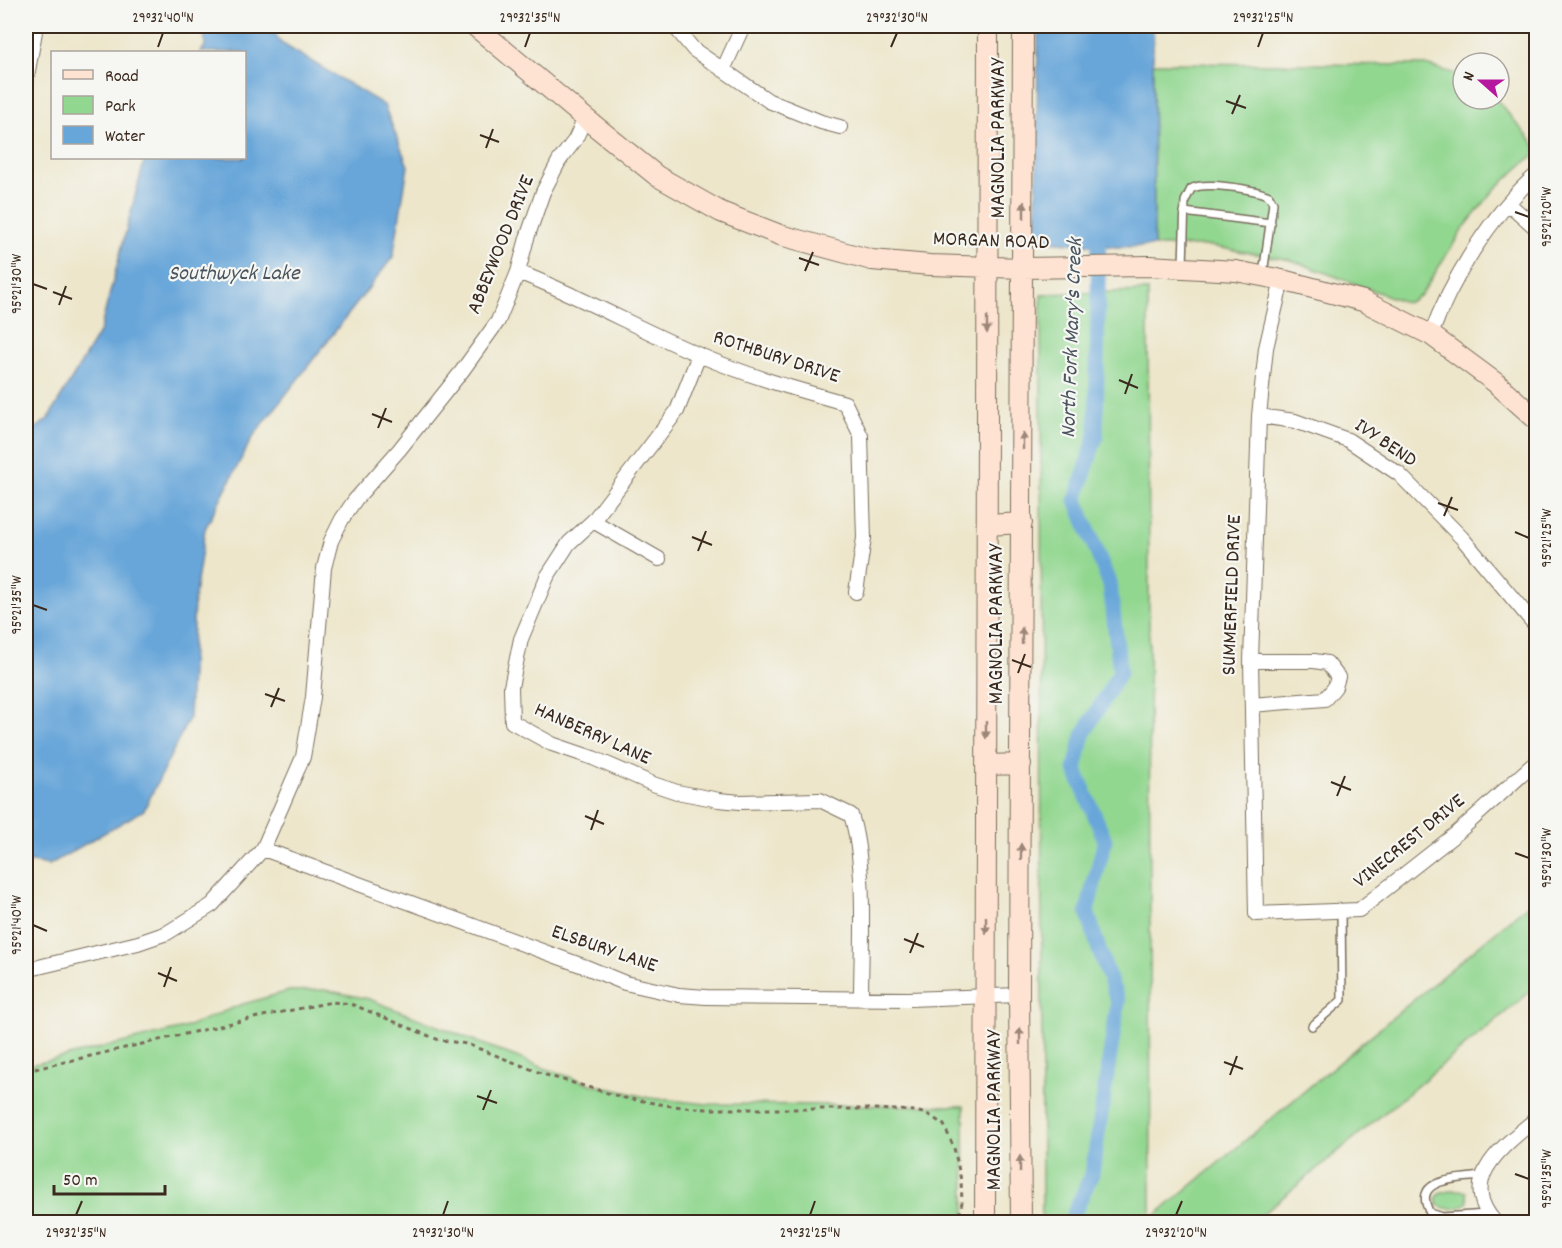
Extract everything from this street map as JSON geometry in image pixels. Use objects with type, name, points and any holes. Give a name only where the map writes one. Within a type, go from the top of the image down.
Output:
[{"type":"main road","name":"MORGAN ROAD","points":[[475,26],[657,176],[721,212],[780,235],[872,260],[930,265],[1023,268],[1128,266],[1183,268],[1236,271],[1282,280],[1363,301],[1431,335],[1496,383],[1536,419]]},
{"type":"main road","name":"MAGNOLIA PARKWAY","points":[[984,1222],[988,26]]},
{"type":"main road","name":"MAGNOLIA PARKWAY","points":[[1021,1222],[1023,26]]},
{"type":"main road","points":[[987,525],[1022,523]]},
{"type":"main road","points":[[986,765],[1021,764]]},
{"type":"street","points":[[26,82],[36,26]]},
{"type":"street","points":[[674,26],[694,50],[770,101],[821,122],[840,127]]},
{"type":"street","points":[[723,70],[743,26]]},
{"type":"street","name":"ABBEYWOOD DRIVE","points":[[26,970],[138,943],[167,933],[212,905],[263,849],[303,757],[314,697],[324,568],[331,541],[355,500],[399,450],[462,371],[498,321],[518,272],[543,192],[559,161],[575,140],[585,118]]},
{"type":"street","points":[[1431,335],[1438,315],[1475,247],[1509,204],[1536,175]]},
{"type":"street","points":[[1509,204],[1536,228]]},
{"type":"street","name":"ROTHBURY DRIVE","points":[[518,272],[560,288],[699,355],[768,381],[845,403],[861,436],[864,538],[856,592]]},
{"type":"street","name":"SUMMERFIELD DRIVE","points":[[1256,914],[1251,661],[1259,416],[1266,348],[1282,280]]},
{"type":"street","name":"HANBERRY LANE","points":[[699,355],[677,411],[593,521],[569,543],[548,577],[521,639],[511,687],[512,722],[552,744],[594,758],[643,781],[677,792],[729,801],[820,800],[851,815],[857,835],[861,907],[861,999]]},
{"type":"street","name":"IVY BEND","points":[[1259,416],[1295,422],[1348,440],[1400,474],[1462,538],[1536,626]]},
{"type":"street","points":[[593,521],[659,559]]},
{"type":"street","points":[[1251,661],[1327,663],[1338,677],[1335,687],[1325,699],[1252,705]]},
{"type":"street","name":"VINECREST DRIVE","points":[[1256,914],[1359,910],[1457,833],[1536,762]]},
{"type":"street","name":"ELSBURY LANE","points":[[263,849],[625,983],[679,995],[861,999],[1020,995]]},
{"type":"street","points":[[1491,1218],[1481,1197],[1482,1176],[1499,1150],[1536,1119]]},
{"type":"lane","points":[[1183,268],[1184,212],[1187,195],[1196,186],[1250,190],[1269,195],[1273,203],[1262,276]]},
{"type":"lane","points":[[1184,212],[1271,223]]},
{"type":"lane","points":[[1311,1026],[1342,1000],[1341,910]]},
{"type":"lane","points":[[1482,1176],[1431,1185],[1426,1194],[1425,1204],[1430,1213],[1442,1217],[1491,1218]]},
{"type":"path","points":[[26,1071],[258,1017],[332,1002],[351,1004],[440,1040],[467,1044],[546,1075],[626,1098],[707,1109],[872,1109],[916,1111],[929,1115],[944,1125],[954,1148],[961,1180],[962,1202],[958,1222]]},
{"type":"green space","points":[[1153,63],[1426,65],[1451,72],[1451,111],[1506,111],[1536,146],[1536,153],[1495,189],[1463,229],[1421,295],[1407,303],[1291,260],[1210,246],[1154,246]]},
{"type":"green space","points":[[1148,291],[1151,1219],[1536,898],[1536,987],[1253,1222],[1042,1222],[1041,294]]},
{"type":"green space","points":[[325,990],[369,999],[549,1070],[591,1084],[650,1098],[707,1104],[964,1106],[965,1222],[26,1222],[26,1066],[184,1028],[240,1005],[289,991]]},
{"type":"green space","points":[[1453,1190],[1467,1192],[1468,1202],[1454,1208],[1438,1205],[1436,1199],[1439,1194]]},
{"type":"water","name":"Southwyck Lake","points":[[204,26],[270,26],[281,43],[384,105],[408,166],[393,257],[252,438],[205,529],[194,602],[189,718],[144,810],[49,865],[26,861],[26,436],[48,419],[100,331],[145,159],[246,159],[246,51],[202,51],[205,46]]},
{"type":"water","points":[[1038,26],[1153,26],[1154,246],[1117,247],[1036,240]]},
{"type":"waterway","name":"North Fork Mary's Creek","points":[[1070,1222],[1092,1174],[1118,1002],[1087,911],[1105,840],[1075,769],[1083,735],[1120,672],[1110,585],[1076,500],[1096,436],[1099,226]]}]
